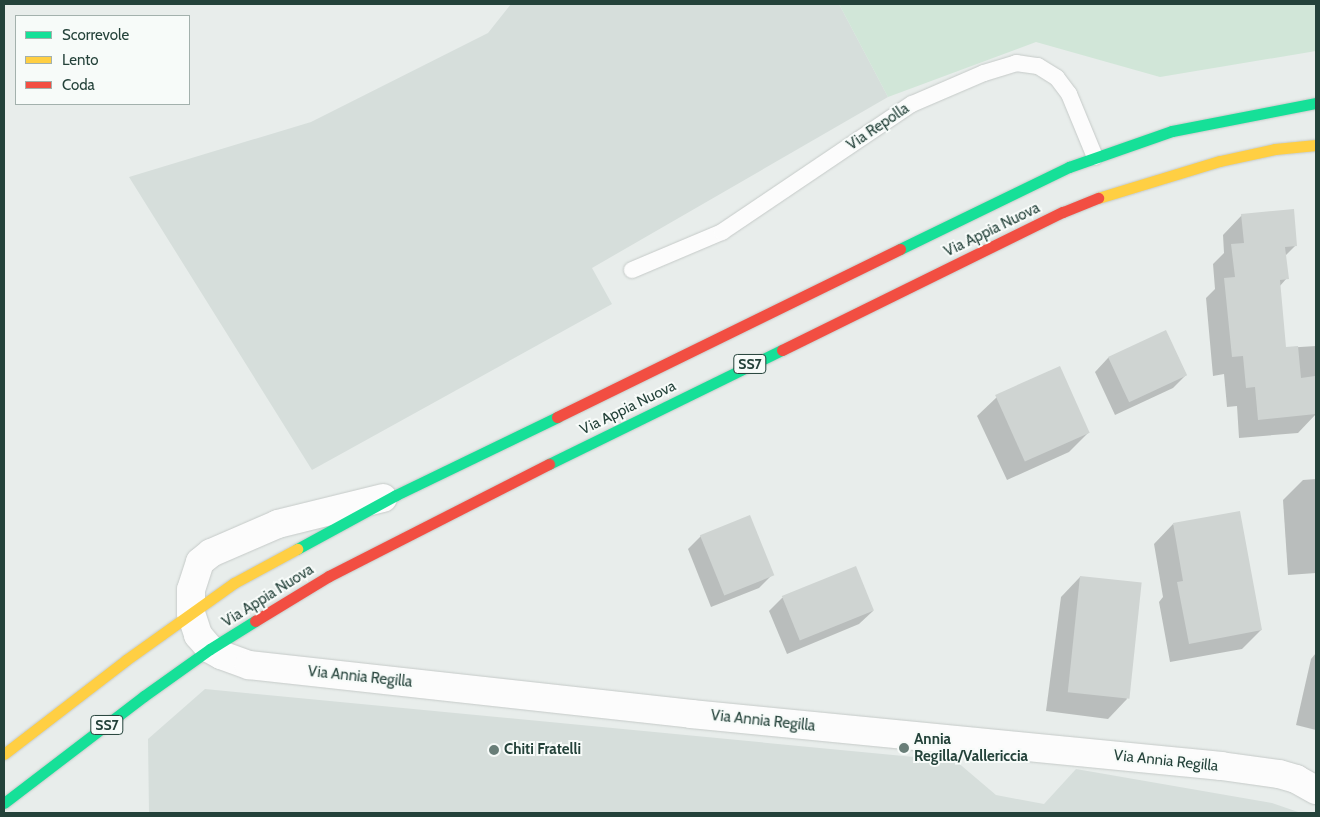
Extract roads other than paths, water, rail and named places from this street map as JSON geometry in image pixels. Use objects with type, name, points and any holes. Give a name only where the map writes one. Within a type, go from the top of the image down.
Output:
[{"type":"main road","name":"Via Appia Nuova","points":[[4,754],[191,613],[234,583],[396,495],[1041,180],[1095,157],[1172,131],[1214,121],[1316,103]]},
{"type":"main road","name":"Via Appia Nuova","points":[[4,803],[210,648],[329,576],[428,524],[1063,212],[1109,194],[1220,161],[1275,149],[1316,145]]},
{"type":"street","points":[[210,648],[198,635],[191,613],[191,590],[200,562],[211,553],[278,524],[396,495]]},
{"type":"street","name":"Via Annia Regilla","points":[[210,648],[227,659],[249,665],[691,714],[1220,766],[1279,774],[1296,779],[1316,790]]},
{"type":"lane","name":"Via Repolla","points":[[632,270],[722,232],[912,104],[984,73],[1016,63],[1038,66],[1057,78],[1069,94],[1095,157]]},
{"type":"place","name":"Annia Regilla/Vallericcia","points":[[904,748]]},
{"type":"place","name":"Chiti Fratelli","points":[[494,750]]}]
